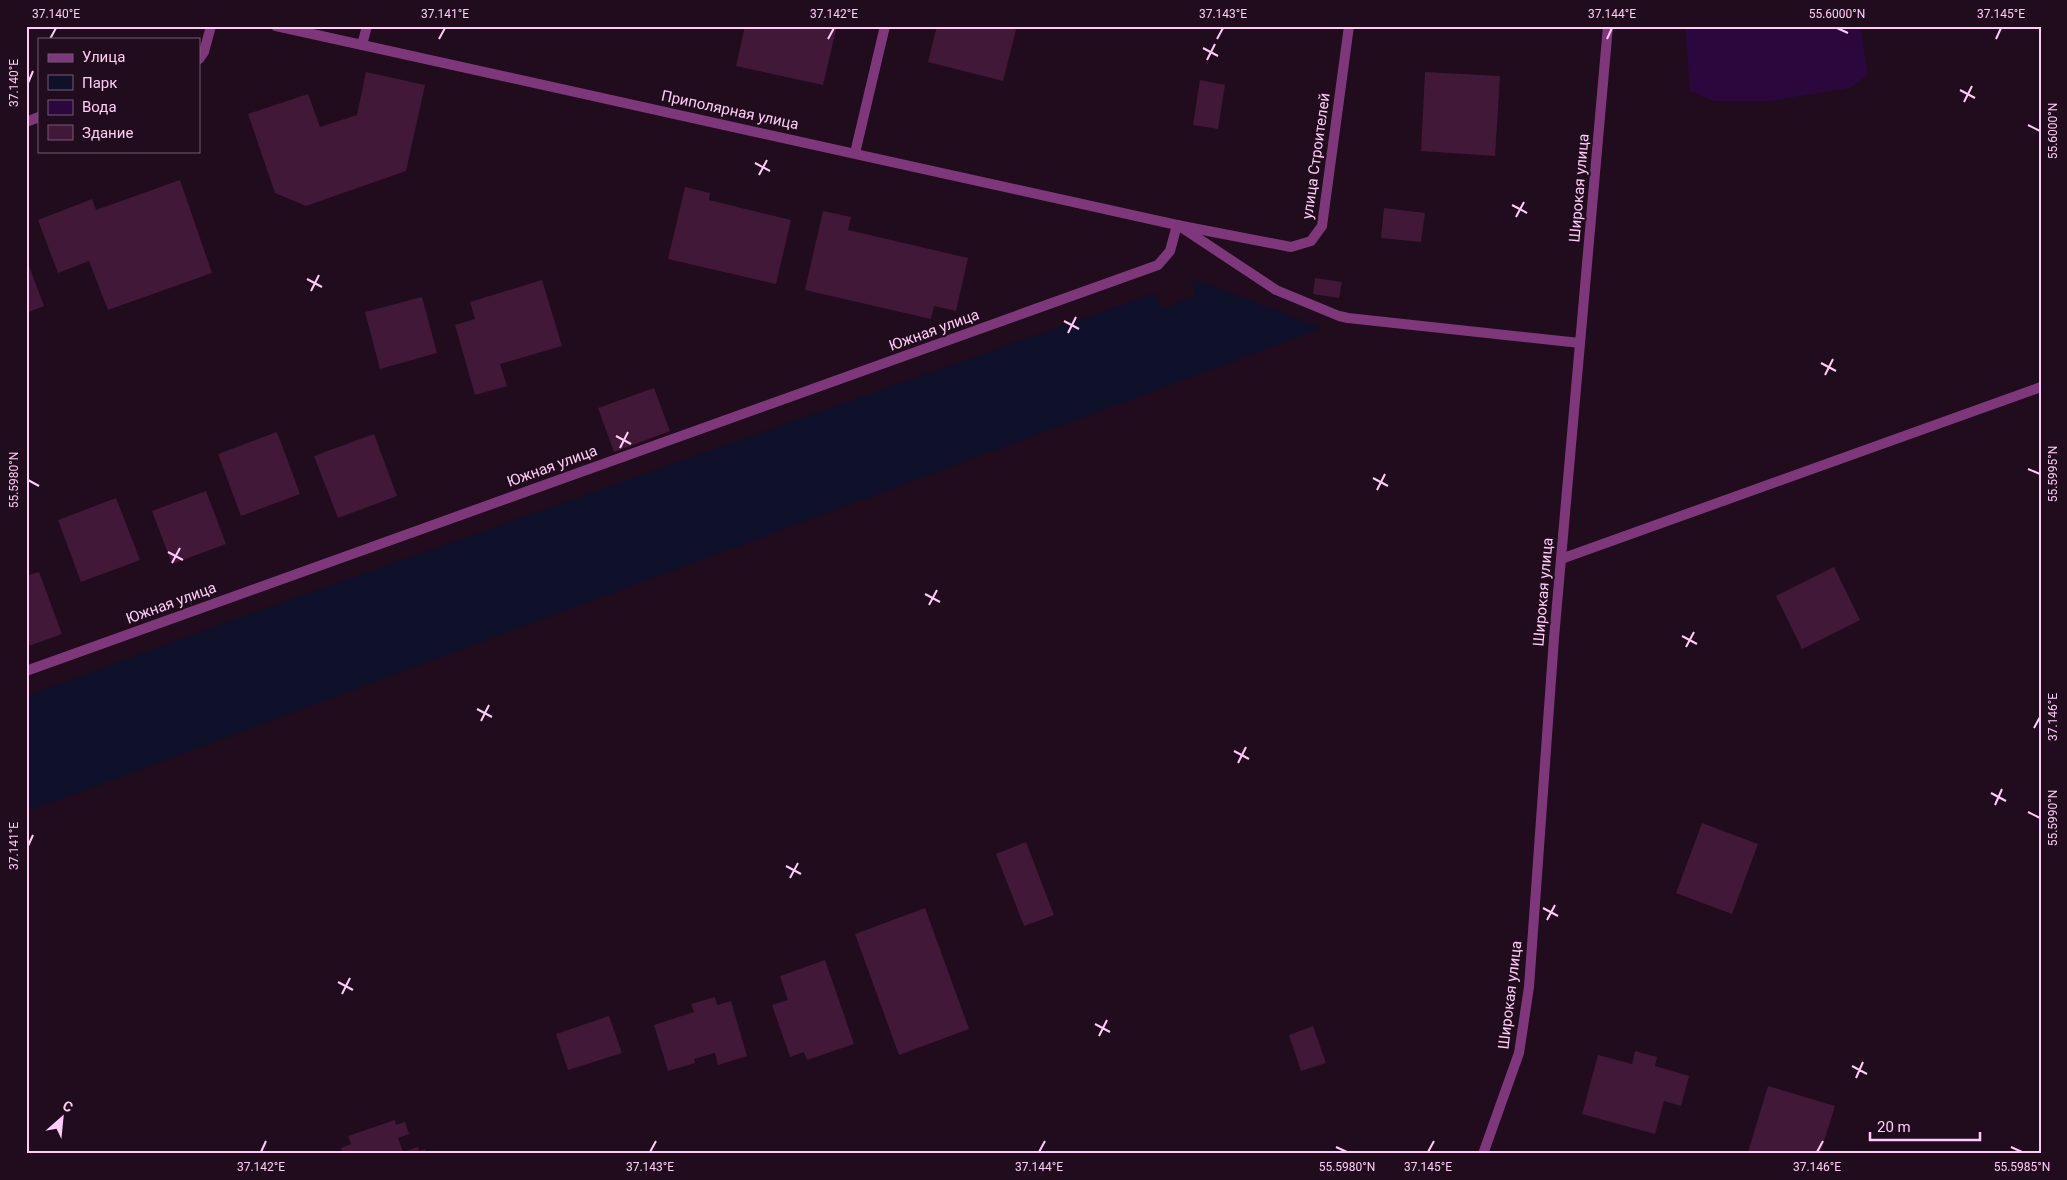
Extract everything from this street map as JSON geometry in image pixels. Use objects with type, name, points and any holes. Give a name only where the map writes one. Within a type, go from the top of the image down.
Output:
[{"type":"street","points":[[200,58],[204,52],[211,26]]},
{"type":"street","name":"Приполярная улица","points":[[276,26],[1178,225]]},
{"type":"street","points":[[362,45],[367,26]]},
{"type":"street","points":[[855,153],[885,26]]},
{"type":"street","name":"улица Строителей","points":[[1178,225],[1291,247],[1311,241],[1322,226],[1349,26]]},
{"type":"street","name":"Широкая улица","points":[[1483,1154],[1519,1053],[1529,986],[1561,560],[1608,26]]},
{"type":"street","points":[[26,122],[38,117]]},
{"type":"street","points":[[1178,225],[1276,290],[1338,316],[1580,343]]},
{"type":"street","name":"Южная улица","points":[[26,671],[1158,265],[1170,251],[1178,225]]},
{"type":"street","points":[[1561,560],[2041,387]]},
{"type":"green space","points":[[1191,278],[1322,328],[26,812],[26,696],[241,617],[1155,293],[1162,309],[1196,295]]},
{"type":"water","points":[[1685,26],[1860,26],[1868,75],[1849,88],[1771,101],[1714,101],[1690,91]]},
{"type":"building","points":[[745,26],[837,26],[823,85],[736,66]]},
{"type":"building","points":[[937,26],[1017,26],[1003,81],[928,62]]},
{"type":"building","points":[[366,72],[425,85],[406,171],[306,206],[275,193],[248,114],[308,94],[320,127],[357,115]]},
{"type":"building","points":[[1425,72],[1500,76],[1495,156],[1421,151]]},
{"type":"building","points":[[1200,80],[1225,85],[1218,129],[1193,125]]},
{"type":"building","points":[[180,180],[212,273],[108,310],[89,261],[58,273],[38,220],[92,199],[96,210]]},
{"type":"building","points":[[685,187],[710,193],[709,200],[791,220],[776,284],[668,259]]},
{"type":"building","points":[[1384,208],[1425,213],[1421,242],[1381,238]]},
{"type":"building","points":[[823,211],[851,217],[848,230],[968,258],[956,311],[934,306],[931,319],[805,290]]},
{"type":"building","points":[[26,258],[44,306],[26,313]]},
{"type":"building","points":[[1315,278],[1342,282],[1339,298],[1313,294]]},
{"type":"building","points":[[542,280],[562,346],[500,364],[507,386],[475,395],[455,325],[475,319],[470,302]]},
{"type":"building","points":[[422,297],[437,353],[380,369],[365,312]]},
{"type":"building","points":[[654,388],[670,431],[614,452],[598,408]]},
{"type":"building","points":[[277,432],[300,494],[241,516],[218,454]]},
{"type":"building","points":[[374,434],[397,496],[338,518],[314,456]]},
{"type":"building","points":[[206,491],[226,544],[172,564],[152,511]]},
{"type":"building","points":[[116,498],[140,560],[81,582],[58,520]]},
{"type":"building","points":[[1834,567],[1860,620],[1802,649],[1776,596]]},
{"type":"building","points":[[39,572],[62,634],[26,647],[26,576]]},
{"type":"building","points":[[1702,823],[1758,844],[1732,914],[1676,893]]},
{"type":"building","points":[[1026,842],[1054,915],[1024,926],[996,854]]},
{"type":"building","points":[[925,908],[969,1029],[899,1055],[855,934]]},
{"type":"building","points":[[825,960],[854,1044],[807,1060],[804,1052],[790,1057],[772,1005],[788,1000],[780,976]]},
{"type":"building","points":[[715,997],[717,1005],[731,1001],[747,1056],[718,1065],[715,1053],[694,1059],[695,1063],[668,1071],[654,1025],[694,1012],[691,1004]]},
{"type":"building","points":[[609,1016],[622,1053],[568,1070],[556,1034]]},
{"type":"building","points":[[1313,1026],[1326,1063],[1301,1071],[1289,1035]]},
{"type":"building","points":[[1635,1051],[1657,1057],[1655,1066],[1689,1076],[1681,1106],[1664,1101],[1655,1134],[1582,1114],[1598,1055],[1632,1064]]},
{"type":"building","points":[[1768,1086],[1835,1106],[1820,1154],[1755,1154],[1748,1152]]},
{"type":"building","points":[[395,1120],[396,1125],[405,1122],[409,1134],[398,1138],[403,1152],[418,1147],[419,1151],[425,1149],[427,1154],[343,1154],[341,1148],[351,1144],[348,1136]]}]
